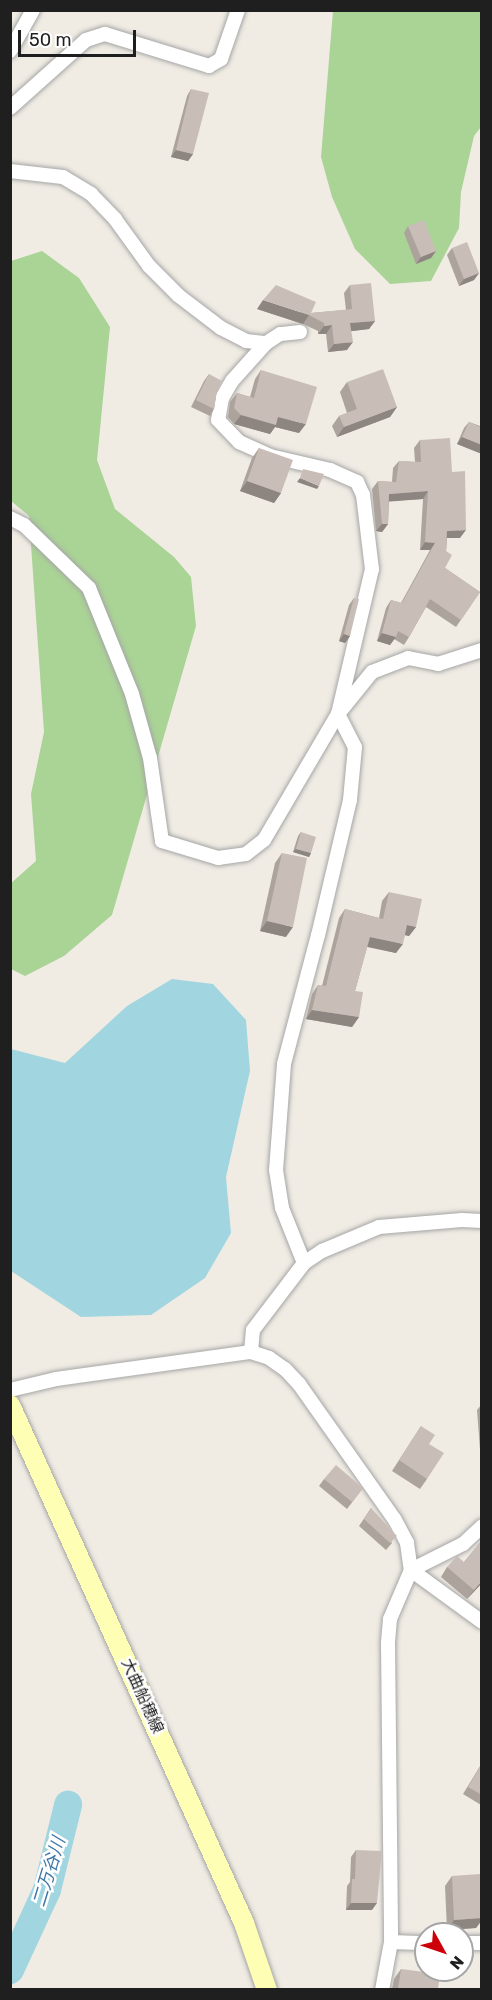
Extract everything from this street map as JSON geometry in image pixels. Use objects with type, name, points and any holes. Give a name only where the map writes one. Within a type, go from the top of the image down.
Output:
[{"type":"main road","name":"大曲船穂線","points":[[10,1405],[244,1923],[267,1989]]},
{"type":"street","points":[[10,51],[33,10]]},
{"type":"street","points":[[10,108],[86,40],[105,34],[209,66],[221,58],[238,10]]},
{"type":"street","points":[[10,171],[63,177],[91,194],[115,219],[148,266],[179,296],[221,328],[246,341],[266,343]]},
{"type":"street","points":[[300,332],[280,334],[266,343],[232,381],[222,398],[218,420],[239,442],[270,456],[330,470],[357,482],[363,495],[372,569],[338,714],[355,747],[350,801],[284,1064],[276,1170],[282,1208],[304,1263]]},
{"type":"street","points":[[10,518],[24,525],[89,588],[132,694],[150,758],[162,841],[218,858],[246,854],[264,840],[338,714],[372,672],[408,658],[438,664],[482,650]]},
{"type":"street","points":[[251,1352],[253,1330],[304,1263],[322,1251],[379,1227],[462,1220],[482,1221]]},
{"type":"street","points":[[10,1390],[56,1379],[251,1352],[269,1358],[285,1369],[299,1384],[395,1520],[407,1543],[411,1570],[390,1619],[388,1642],[391,1942],[382,1989]]},
{"type":"street","points":[[411,1570],[462,1544],[482,1526]]},
{"type":"street","points":[[411,1570],[482,1622]]},
{"type":"street","points":[[391,1942],[414,1943]]},
{"type":"green space","points":[[333,11],[481,11],[481,127],[474,136],[461,192],[459,228],[431,281],[390,284],[355,249],[332,197],[321,157]]},
{"type":"green space","points":[[42,251],[79,278],[110,327],[97,460],[115,509],[174,557],[191,577],[196,626],[112,915],[64,956],[25,976],[11,969],[10,884],[36,861],[31,794],[44,732],[29,516],[11,501],[11,261]]},
{"type":"water","points":[[172,979],[213,984],[246,1020],[250,1071],[226,1177],[231,1233],[205,1278],[151,1315],[81,1317],[11,1271],[11,1049],[65,1063],[127,1006]]},
{"type":"building","points":[[191,89],[209,93],[193,154],[176,150]]},
{"type":"building","points":[[424,220],[436,251],[421,257],[408,226]]},
{"type":"building","points":[[467,242],[479,273],[464,279],[452,248]]},
{"type":"building","points":[[371,283],[375,321],[350,323],[353,342],[334,344],[332,325],[324,326],[324,323],[309,315],[263,300],[276,285],[316,302],[311,313],[352,309],[350,285]]},
{"type":"building","points":[[383,369],[397,407],[344,427],[339,416],[357,409],[347,382]]},
{"type":"building","points":[[261,370],[317,387],[306,424],[278,417],[276,425],[241,415],[234,408],[237,393],[254,398]]},
{"type":"building","points":[[209,374],[222,381],[217,390],[214,409],[196,400]]},
{"type":"building","points":[[469,422],[480,427],[482,425],[482,445],[462,437]]},
{"type":"building","points":[[450,438],[452,472],[465,471],[466,530],[447,531],[446,551],[452,555],[445,568],[480,592],[461,620],[430,599],[409,637],[398,631],[396,637],[382,633],[391,600],[402,603],[435,543],[425,542],[428,491],[389,494],[388,524],[382,524],[378,481],[396,482],[399,461],[421,462],[420,440]]},
{"type":"building","points":[[259,448],[293,460],[281,493],[247,481]]},
{"type":"building","points":[[303,469],[324,474],[319,486],[300,478]]},
{"type":"building","points":[[354,598],[359,599],[350,636],[344,634]]},
{"type":"building","points":[[301,832],[316,837],[311,853],[296,849]]},
{"type":"building","points":[[282,853],[307,858],[293,927],[267,921]]},
{"type":"building","points":[[389,892],[422,899],[416,927],[407,925],[403,944],[370,937],[355,991],[363,992],[359,1017],[312,1010],[318,985],[326,986],[345,909],[383,919]]},
{"type":"building","points":[[421,1426],[435,1435],[429,1444],[444,1453],[427,1479],[399,1460]]},
{"type":"building","points":[[336,1465],[363,1488],[352,1502],[324,1479]]},
{"type":"building","points":[[371,1508],[397,1536],[390,1543],[364,1519]]},
{"type":"building","points":[[482,1540],[482,1581],[474,1590],[447,1567],[457,1556],[464,1562]]},
{"type":"building","points":[[482,1764],[482,1795],[468,1787]]},
{"type":"building","points":[[356,1850],[382,1851],[377,1903],[351,1903]]},
{"type":"building","points":[[480,1874],[482,1918],[454,1920],[452,1876]]},
{"type":"building","points":[[401,1969],[414,1971],[414,1982],[439,1982],[438,1989],[398,1989]]},
{"type":"waterway","name":"二万谷川","points":[[10,1970],[47,1890],[68,1805]]}]
